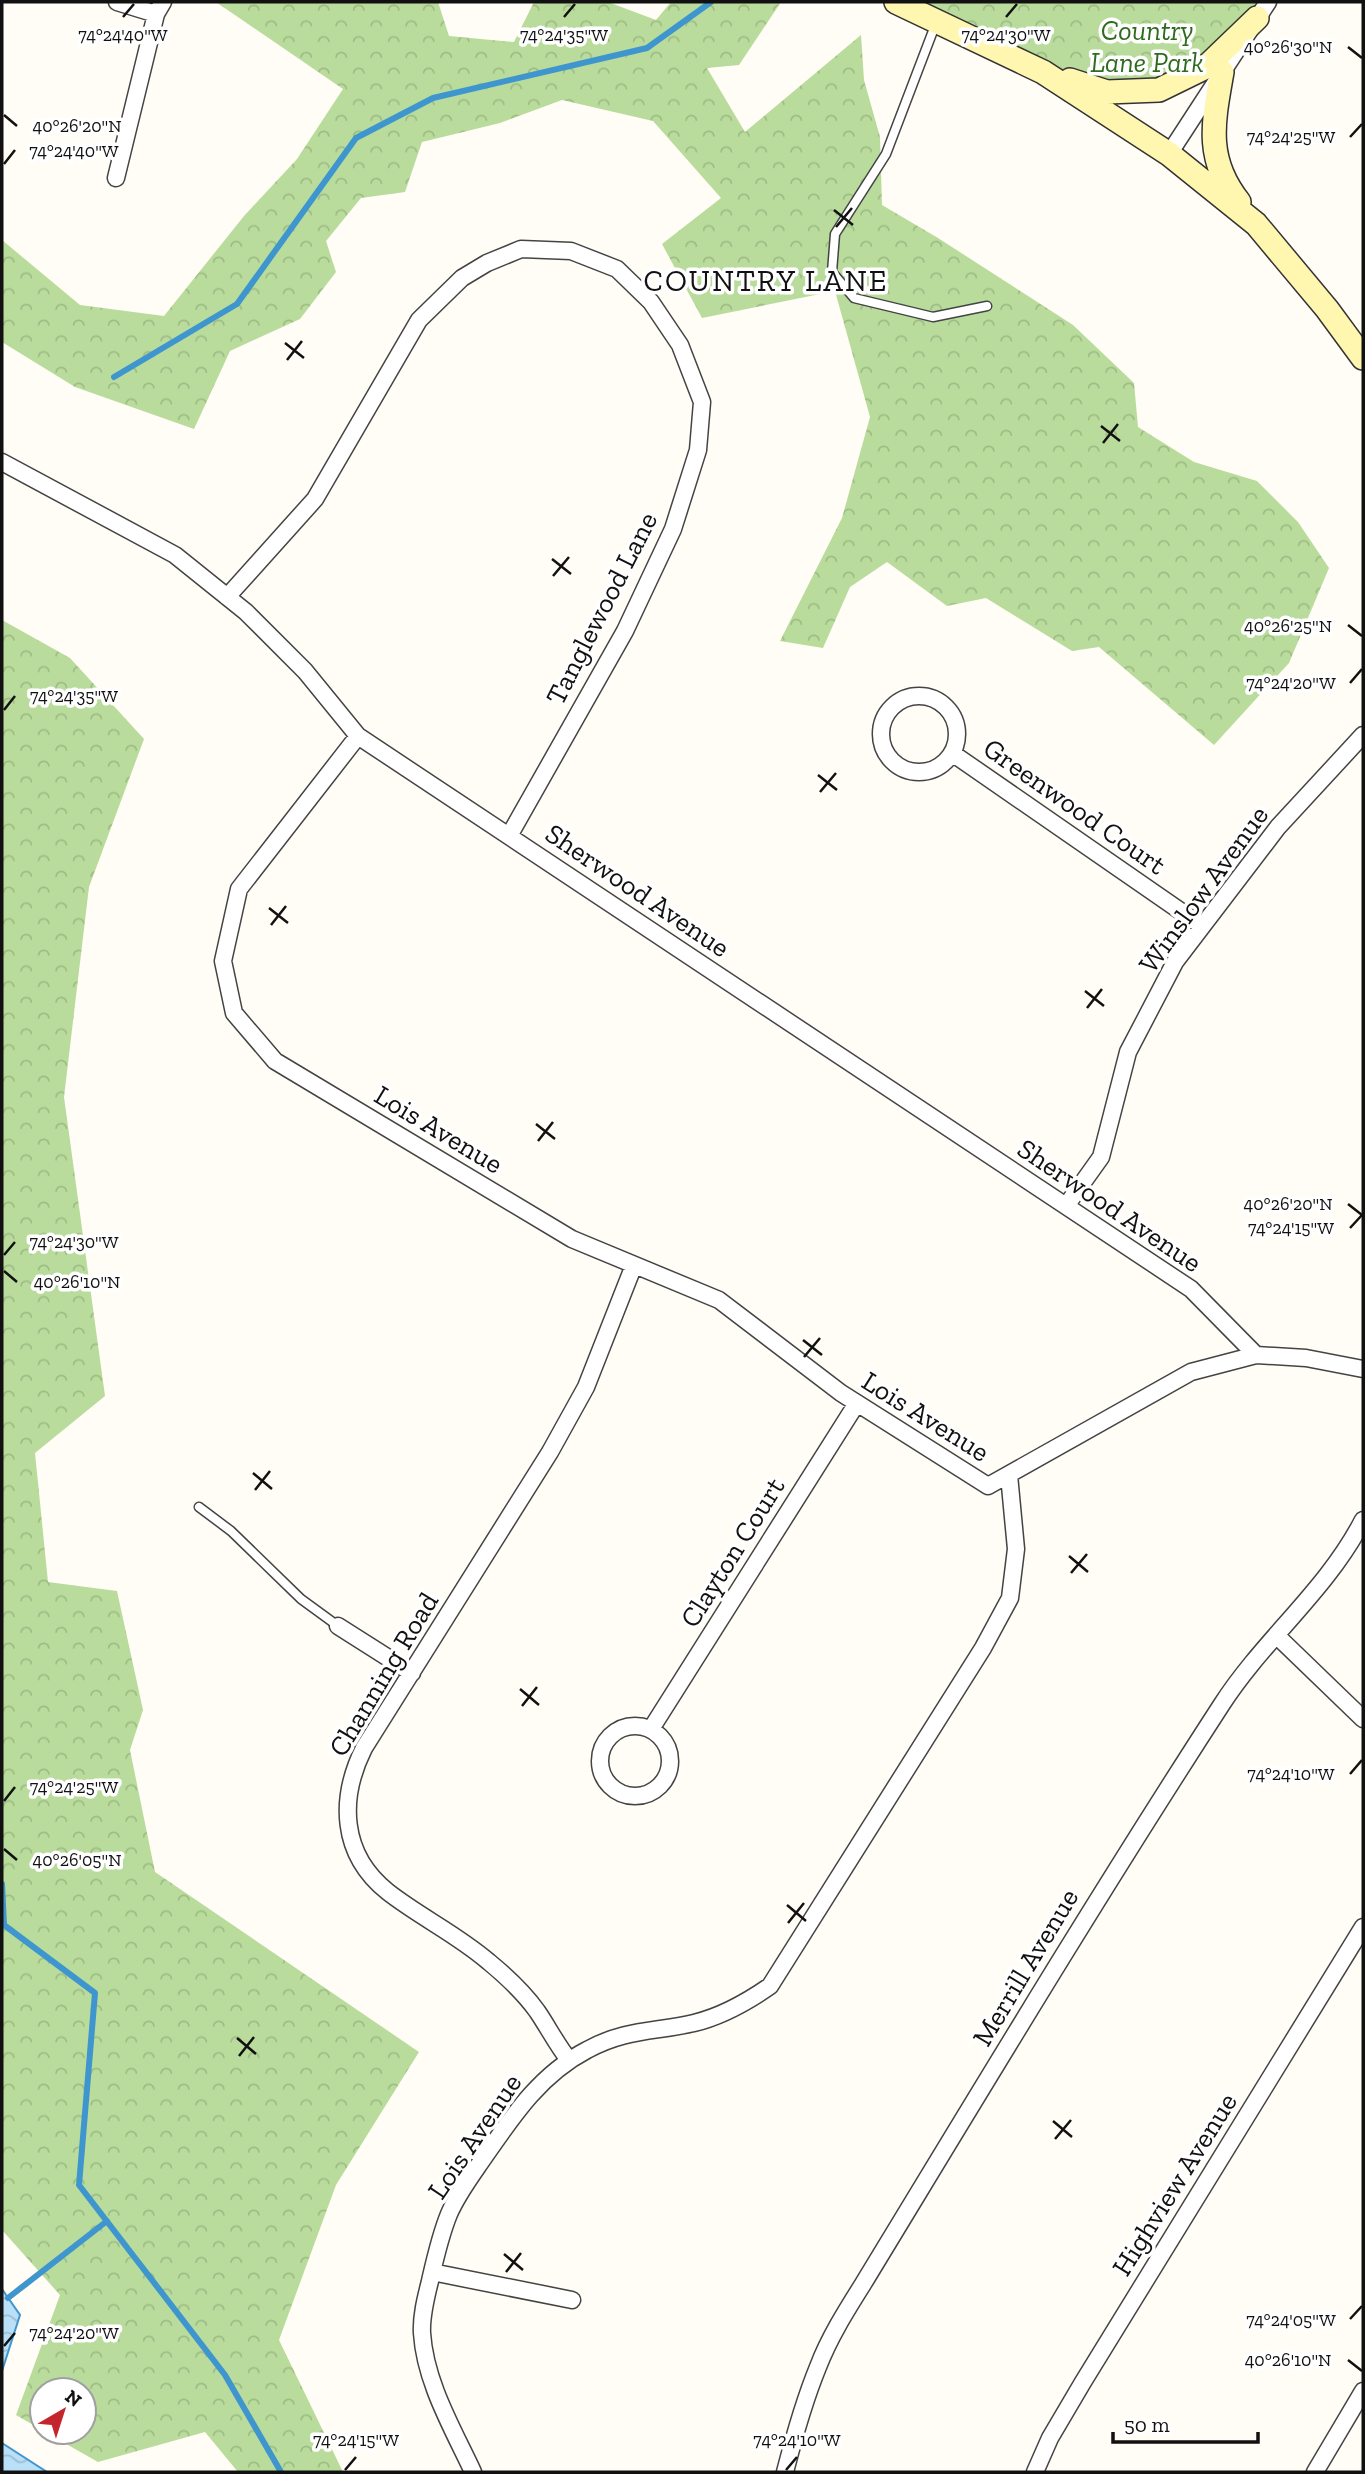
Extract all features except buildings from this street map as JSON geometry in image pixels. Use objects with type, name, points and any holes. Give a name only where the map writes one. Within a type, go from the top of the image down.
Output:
[{"type":"street","points":[[116,178],[159,8],[117,2]]},
{"type":"street","points":[[896,2],[1043,72],[1169,154],[1256,224]]},
{"type":"street","points":[[1043,72],[1107,92],[1160,90],[1206,66],[1263,10]]},
{"type":"street","points":[[1169,154],[1263,10]]},
{"type":"street","points":[[1222,72],[1213,125],[1217,168],[1231,193],[1327,309],[1363,358]]},
{"type":"street","name":"Tanglewood Lane","points":[[227,597],[315,499],[419,320],[462,278],[521,248],[571,251],[617,269],[651,302],[680,345],[702,402],[698,450],[673,529],[625,631],[509,836]]},
{"type":"street","name":"Sherwood Avenue","points":[[2,462],[175,555],[246,612],[305,671],[358,736],[1191,1289],[1256,1355]]},
{"type":"street","name":"Greenwood Court","points":[[920,695],[933,698],[953,715],[957,727],[957,741],[952,753],[945,762],[923,772],[899,766],[884,748],[881,736],[887,713],[896,703],[908,697],[920,695]]},
{"type":"street","name":"Winslow Avenue","points":[[1066,1206],[1101,1157],[1128,1052],[1175,962],[1278,827],[1363,735]]},
{"type":"street","name":"Lois Avenue","points":[[358,736],[239,889],[223,961],[234,1013],[275,1061],[572,1239],[719,1300],[857,1404],[988,1486],[1009,1475],[1016,1549],[1010,1598],[984,1648],[770,1986],[754,1998],[717,2016],[677,2026],[628,2033],[607,2040],[569,2060],[535,2088],[521,2104],[461,2191],[449,2214],[432,2272],[425,2300],[422,2333],[437,2396],[473,2472]]},
{"type":"street","name":"Greenwood Court","points":[[952,753],[1202,926]]},
{"type":"street","name":"Channing Road","points":[[569,2060],[536,2010],[515,1986],[488,1961],[387,1892],[371,1875],[350,1835],[348,1790],[354,1768],[364,1748],[543,1464],[575,1408],[586,1387],[634,1265]]},
{"type":"street","points":[[1009,1475],[1191,1371],[1256,1355],[1306,1358],[1363,1368]]},
{"type":"street","name":"Clayton Court","points":[[651,1729],[857,1404]]},
{"type":"street","name":"Merrill Avenue","points":[[785,2472],[803,2409],[834,2333],[1084,1920],[1224,1700],[1323,1582],[1354,1538],[1363,1520]]},
{"type":"street","points":[[338,1626],[412,1673]]},
{"type":"street","points":[[1276,1635],[1363,1719]]},
{"type":"street","points":[[640,1726],[651,1729],[667,1746],[669,1769],[656,1789],[634,1796],[622,1794],[612,1788],[600,1769],[602,1746],[617,1730],[640,1726]]},
{"type":"street","name":"Highview Avenue","points":[[1035,2472],[1050,2438],[1076,2393],[1363,1927]]},
{"type":"street","points":[[432,2272],[572,2300]]},
{"type":"street","points":[[1315,2472],[1363,2391]]},
{"type":"lane","points":[[937,20],[886,154],[835,234],[832,272],[854,298],[933,317],[986,306]]},
{"type":"lane","points":[[198,1507],[231,1531],[301,1599],[338,1626]]},
{"type":"green space","points":[[216,2],[438,2],[449,36],[514,42],[534,2],[608,2],[656,20],[671,2],[781,2],[739,65],[707,68],[745,132],[861,35],[864,80],[880,137],[882,205],[1073,325],[1134,383],[1138,427],[1194,462],[1257,481],[1298,522],[1329,568],[1289,663],[1214,745],[1099,647],[1072,651],[986,598],[947,606],[887,562],[850,587],[823,648],[780,641],[842,518],[870,417],[835,291],[702,318],[662,244],[721,198],[653,121],[562,100],[500,123],[422,142],[405,192],[361,198],[326,241],[336,272],[300,319],[230,351],[194,429],[75,387],[2,342],[2,240],[80,305],[164,316],[244,216],[297,159],[343,89]]},
{"type":"green space","name":"Country Lane Park","points":[[890,2],[1267,2],[1206,67],[1107,92]]},
{"type":"green space","points":[[2,620],[70,658],[144,739],[89,887],[64,1097],[105,1396],[35,1453],[48,1582],[117,1591],[143,1710],[130,1750],[155,1872],[419,2052],[336,2185],[279,2340],[343,2472],[238,2472],[205,2432],[98,2462],[70,2446],[98,2446],[98,2376],[30,2376],[60,2295],[2,2230]]},
{"type":"green space","points":[[28,2382],[28,2422],[16,2415]]},
{"type":"water","points":[[2,2289],[20,2315],[2,2371]]},
{"type":"water","points":[[2,2443],[47,2472],[2,2472]]},
{"type":"waterway","points":[[114,377],[237,304],[356,138],[433,98],[647,48],[711,2]]},
{"type":"waterway","points":[[2,1884],[4,1925],[95,1993],[79,2185],[225,2375],[281,2472]]},
{"type":"waterway","points":[[8,2298],[107,2221]]},
{"type":"district","name":"COUNTRY LANE","points":[[766,281]]}]
